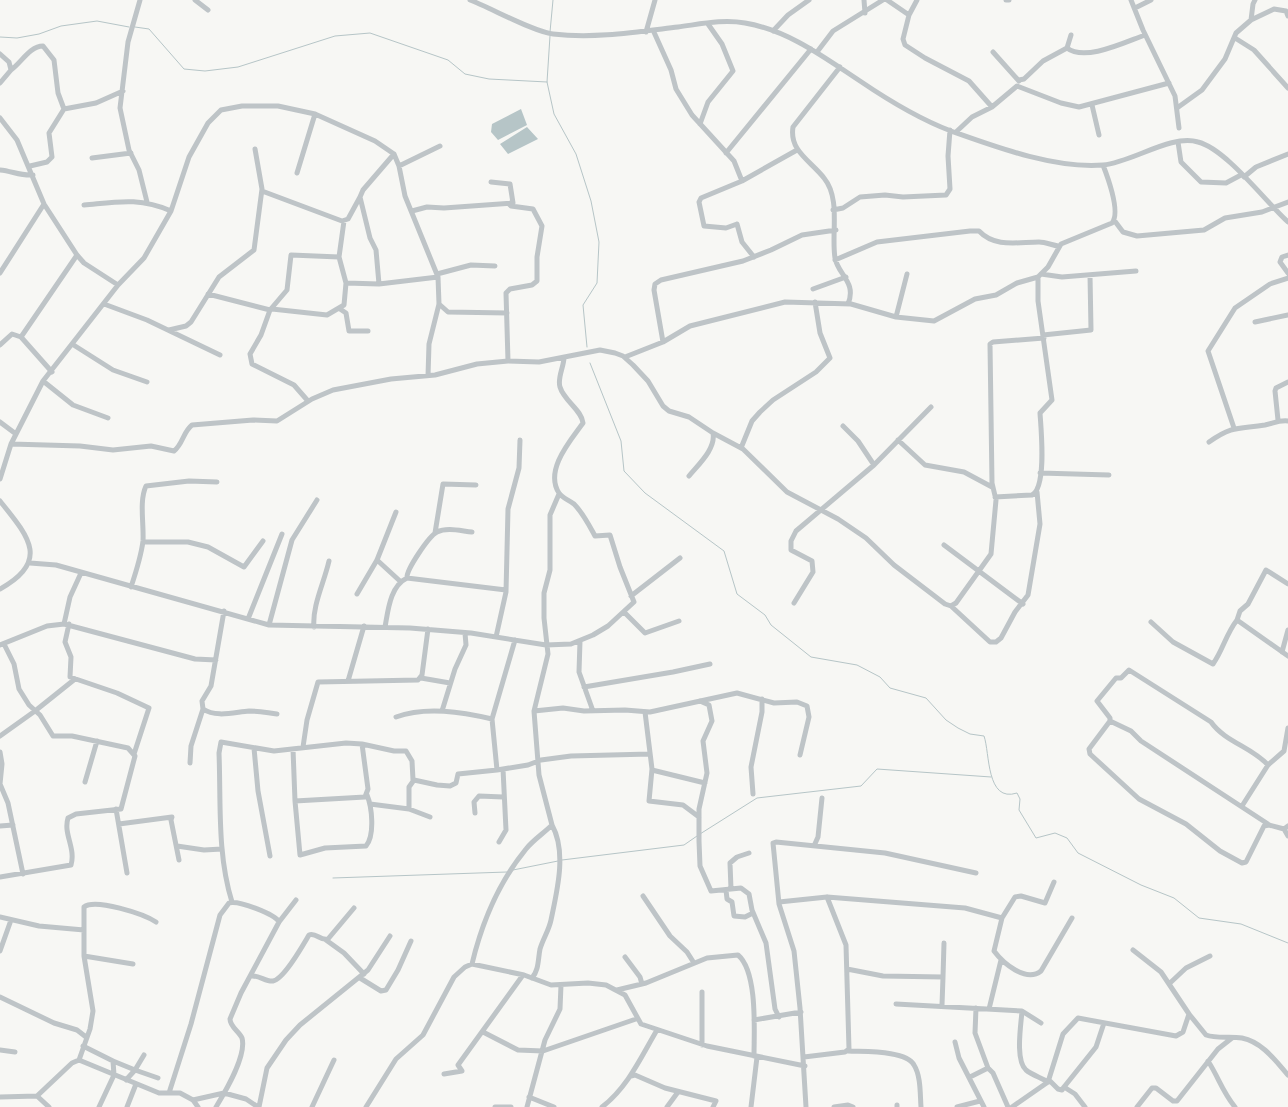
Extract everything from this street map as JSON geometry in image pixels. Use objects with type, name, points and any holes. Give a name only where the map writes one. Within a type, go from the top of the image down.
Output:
[{"type":"street","points":[[140,0],[131,30],[120,108],[131,153],[148,202]]},
{"type":"street","points":[[195,0],[208,10]]},
{"type":"street","points":[[470,0],[550,33],[597,35],[646,32],[708,24],[722,20],[747,23],[773,31],[814,51],[898,105],[950,130],[1047,161],[1103,165],[1128,160],[1178,142],[1198,141],[1208,146],[1242,176],[1288,222]]},
{"type":"street","points":[[646,32],[655,0]]},
{"type":"street","points":[[773,31],[782,24],[788,15],[809,0]]},
{"type":"street","points":[[864,0],[865,12]]},
{"type":"street","points":[[726,153],[833,31],[883,0]]},
{"type":"street","points":[[887,0],[909,15]]},
{"type":"street","points":[[917,0],[909,15],[903,39],[905,45],[924,58],[969,81],[992,106]]},
{"type":"street","points":[[1131,0],[1136,8],[1145,35],[1175,96],[1179,128]]},
{"type":"street","points":[[1136,8],[1151,0]]},
{"type":"street","points":[[1251,20],[1255,0]]},
{"type":"street","points":[[1176,108],[1202,90],[1225,59],[1236,33],[1251,20],[1274,9],[1286,11],[1288,16]]},
{"type":"street","points":[[700,124],[708,102],[733,71],[725,50],[708,24]]},
{"type":"street","points":[[653,30],[671,70],[676,89],[692,115],[734,161],[742,181]]},
{"type":"street","points":[[1019,80],[1024,79],[1043,61],[1066,48],[1071,35]]},
{"type":"street","points":[[1066,48],[1080,54],[1095,52],[1145,35]]},
{"type":"street","points":[[1235,38],[1254,50],[1288,88]]},
{"type":"street","points":[[0,83],[32,50],[38,46],[43,46],[54,60],[58,93],[64,109]]},
{"type":"street","points":[[994,52],[1019,80],[1020,86]]},
{"type":"street","points":[[0,54],[9,62],[11,70]]},
{"type":"street","points":[[840,66],[793,128],[792,137],[797,150],[826,181],[834,210],[836,260],[846,278],[850,291],[848,304]]},
{"type":"street","points":[[956,132],[972,117],[992,106],[1017,86],[1069,106],[1092,105],[1169,83]]},
{"type":"street","points":[[30,166],[47,162],[52,157],[49,133],[64,109],[96,103],[114,93],[123,91]]},
{"type":"street","points":[[1092,105],[1099,135]]},
{"type":"street","points":[[0,478],[11,444],[43,381],[52,372],[118,285],[144,258],[170,211],[189,157],[208,123],[221,110],[242,106],[278,106],[315,114],[375,141],[394,154],[399,166],[403,188],[437,275],[439,304],[429,344],[428,376]]},
{"type":"street","points":[[297,173],[315,114]]},
{"type":"street","points":[[0,118],[17,140],[30,166],[44,204],[76,255],[84,263],[118,285]]},
{"type":"street","points":[[834,210],[843,208],[860,197],[946,195],[950,189],[948,156],[950,130]]},
{"type":"street","points":[[1178,142],[1180,162],[1201,182],[1226,183],[1256,167],[1288,154]]},
{"type":"street","points":[[399,166],[440,146]]},
{"type":"street","points":[[169,330],[181,328],[191,322],[219,277],[254,250],[262,191],[255,149]]},
{"type":"street","points":[[754,257],[742,242],[737,224],[726,228],[704,226],[699,202],[701,198],[714,191],[742,181],[797,150]]},
{"type":"street","points":[[92,158],[131,153]]},
{"type":"street","points":[[208,294],[271,309],[327,315],[340,309],[344,305],[346,283],[339,256],[344,221],[352,213],[363,190],[394,154]]},
{"type":"street","points":[[1103,165],[1115,209],[1114,220],[1123,232],[1137,236],[1204,230],[1225,218],[1262,212],[1288,202]]},
{"type":"street","points":[[0,170],[10,171],[18,176],[33,175]]},
{"type":"street","points":[[491,182],[510,184],[514,199],[510,204]]},
{"type":"street","points":[[262,191],[344,221]]},
{"type":"street","points":[[360,197],[370,238],[376,250],[379,284]]},
{"type":"street","points":[[84,205],[115,201],[148,202],[170,211]]},
{"type":"street","points":[[0,273],[44,204]]},
{"type":"street","points":[[412,211],[427,207],[510,204],[510,206],[533,209],[542,226],[537,257],[537,281],[532,286],[508,290],[508,361]]},
{"type":"street","points":[[836,260],[877,242],[970,231],[979,231],[986,238],[1001,242],[1041,242],[1058,246],[1114,220]]},
{"type":"street","points":[[663,342],[655,284],[661,280],[754,257],[802,235],[836,230]]},
{"type":"street","points":[[11,444],[80,446],[113,450],[151,446],[174,451],[179,447],[188,427],[192,425],[253,420],[277,421],[320,394],[349,386],[391,379],[428,376],[477,364],[508,361],[540,362],[600,350],[625,357],[648,381],[663,406],[669,411],[689,417],[713,434],[741,448],[787,492],[866,538],[894,565],[945,604],[951,606],[975,630],[993,642],[1001,638],[1015,612],[1028,595],[1040,524],[1037,492],[1042,445],[1040,413],[1052,400],[1038,298],[1040,276],[1048,267],[1058,246]]},
{"type":"street","points":[[21,337],[76,255]]},
{"type":"street","points":[[308,401],[297,387],[252,364],[250,354],[261,335],[271,309],[287,290],[291,255],[339,256]]},
{"type":"street","points":[[1288,255],[1282,258],[1280,262],[1288,274]]},
{"type":"street","points":[[346,283],[379,284],[437,275],[471,266],[495,266]]},
{"type":"street","points":[[625,357],[663,342],[672,334],[698,323],[785,302],[848,304],[896,317],[934,321],[975,299],[996,295],[1017,283],[1040,276],[1062,277],[1136,271]]},
{"type":"street","points":[[896,317],[907,274]]},
{"type":"street","points":[[951,606],[956,603],[992,552],[995,497],[992,487],[990,344],[993,342],[1091,330],[1090,275]]},
{"type":"street","points":[[812,289],[846,278]]},
{"type":"street","points":[[1234,428],[1208,351],[1235,308],[1270,284],[1288,278]]},
{"type":"street","points":[[741,448],[752,421],[760,412],[816,372],[830,358],[820,333],[815,302]]},
{"type":"street","points":[[104,304],[169,330],[220,355]]},
{"type":"street","points":[[439,304],[448,312],[507,313]]},
{"type":"street","points":[[340,309],[346,313],[349,331],[368,332]]},
{"type":"street","points":[[1255,322],[1288,315]]},
{"type":"street","points":[[0,345],[12,334],[21,337],[52,372]]},
{"type":"street","points":[[72,344],[113,370],[147,382]]},
{"type":"street","points":[[30,562],[56,565],[269,625],[314,628],[364,626],[428,629],[546,645],[567,645],[580,641],[602,630],[634,602],[610,535],[595,536],[578,509],[559,494],[556,482],[558,465],[583,423],[582,417],[567,402],[560,387],[559,380],[564,367],[564,357]]},
{"type":"street","points":[[43,381],[73,405],[108,418]]},
{"type":"street","points":[[1278,420],[1275,391],[1276,388],[1288,382]]},
{"type":"street","points":[[794,603],[814,570],[812,561],[791,550],[796,531],[874,464],[931,407]]},
{"type":"street","points":[[1209,442],[1234,428],[1266,425],[1278,420],[1288,421]]},
{"type":"street","points":[[0,422],[16,434]]},
{"type":"street","points":[[843,426],[861,445],[874,464]]},
{"type":"street","points":[[689,476],[711,448],[714,441],[713,434]]},
{"type":"street","points":[[496,637],[506,590],[508,512],[519,468],[520,440]]},
{"type":"street","points":[[898,440],[925,465],[964,472],[992,487]]},
{"type":"street","points":[[1040,473],[1108,476]]},
{"type":"street","points":[[131,587],[139,564],[143,542],[146,486],[189,481],[217,482]]},
{"type":"street","points":[[407,578],[410,566],[435,533],[443,484],[476,485]]},
{"type":"street","points":[[995,497],[1032,495],[1037,492]]},
{"type":"street","points":[[532,978],[535,974],[540,949],[551,920],[557,890],[559,863],[557,834],[552,825],[537,762],[534,711],[535,697],[546,664],[544,600],[550,570],[550,520],[552,507],[559,494]]},
{"type":"street","points":[[269,625],[292,540],[317,500]]},
{"type":"street","points":[[0,501],[27,535],[30,545],[30,562],[23,573],[0,589]]},
{"type":"street","points":[[357,594],[377,560],[396,512]]},
{"type":"street","points":[[435,533],[449,530],[472,532]]},
{"type":"street","points":[[248,619],[282,534]]},
{"type":"street","points":[[143,542],[188,542],[201,545],[244,567],[263,541]]},
{"type":"street","points":[[944,545],[980,570],[1022,604]]},
{"type":"street","points":[[631,596],[680,558]]},
{"type":"street","points":[[377,560],[401,582]]},
{"type":"street","points":[[314,628],[313,612],[321,594],[330,561]]},
{"type":"street","points":[[1151,622],[1173,642],[1212,664],[1221,652],[1228,632],[1237,620],[1240,611],[1248,604],[1266,570],[1288,584]]},
{"type":"street","points":[[0,877],[71,865],[74,853],[66,827],[71,816],[122,807],[134,754],[149,708],[117,693],[75,679],[69,674],[71,656],[64,642],[66,624],[70,596],[81,573]]},
{"type":"street","points":[[385,627],[391,599],[401,582],[407,578],[506,590]]},
{"type":"street","points":[[190,763],[191,746],[203,709],[202,701],[211,686],[224,611]]},
{"type":"street","points":[[624,612],[645,633],[679,621]]},
{"type":"street","points":[[1237,620],[1288,656]]},
{"type":"street","points":[[134,754],[128,748],[97,741],[72,736],[55,738],[40,715],[19,689],[14,664],[2,645],[47,626],[66,624],[188,658],[216,660]]},
{"type":"street","points":[[348,682],[364,626]]},
{"type":"street","points":[[421,678],[428,629]]},
{"type":"street","points":[[1282,652],[1288,630]]},
{"type":"street","points":[[442,711],[450,683],[466,645],[466,633]]},
{"type":"street","points":[[499,842],[506,830],[500,770],[492,719],[516,640]]},
{"type":"street","points":[[580,641],[578,668],[593,711]]},
{"type":"street","points":[[584,687],[710,664]]},
{"type":"street","points":[[1110,722],[1110,718],[1097,701],[1116,678],[1121,678],[1129,670],[1210,722],[1217,731],[1252,751],[1268,766]]},
{"type":"street","points":[[303,748],[307,720],[318,682],[413,681],[421,678],[450,683]]},
{"type":"street","points":[[0,736],[75,679]]},
{"type":"street","points":[[534,711],[563,708],[593,711],[625,710],[644,712],[737,693],[774,703],[797,702],[807,706],[809,717],[800,755]]},
{"type":"street","points":[[753,794],[751,766],[762,712],[762,699]]},
{"type":"street","points":[[700,701],[709,705],[712,715],[711,723],[703,741],[707,770],[699,817],[700,866],[711,890],[740,888],[746,890],[753,913],[766,943],[775,1009],[778,1017]]},
{"type":"street","points":[[203,709],[209,712],[227,714],[250,712],[277,714]]},
{"type":"street","points":[[396,717],[406,714],[442,711],[492,719]]},
{"type":"street","points":[[644,712],[652,770],[649,802],[683,805],[699,817]]},
{"type":"street","points":[[1110,722],[1131,731],[1141,741],[1269,824],[1286,827],[1288,836]]},
{"type":"street","points":[[1110,722],[1089,749],[1090,754],[1129,791],[1186,824],[1220,851],[1236,861],[1244,863],[1262,828],[1269,824]]},
{"type":"street","points":[[1242,806],[1268,766],[1286,751],[1288,728]]},
{"type":"street","points":[[85,782],[97,741]]},
{"type":"street","points":[[232,902],[226,883],[222,849],[220,744],[224,741],[274,751],[332,744],[362,744],[380,749],[406,751],[412,761],[409,809]]},
{"type":"street","points":[[293,749],[300,855],[325,848],[366,846],[370,838],[370,804],[367,795],[362,744]]},
{"type":"street","points":[[254,748],[258,791],[270,856]]},
{"type":"street","points":[[0,752],[2,764],[0,784],[13,825],[23,874]]},
{"type":"street","points":[[412,780],[450,786],[456,784],[458,774],[500,770],[542,760],[571,756],[650,754]]},
{"type":"street","points":[[652,770],[705,783]]},
{"type":"street","points":[[295,801],[319,798],[363,798],[367,795]]},
{"type":"street","points":[[475,813],[474,802],[480,796],[503,797]]},
{"type":"street","points":[[814,846],[818,837],[822,798]]},
{"type":"street","points":[[370,804],[409,809],[430,817]]},
{"type":"street","points":[[116,809],[127,872]]},
{"type":"street","points":[[120,824],[172,817],[179,860]]},
{"type":"street","points":[[0,826],[13,825]]},
{"type":"street","points":[[472,964],[500,885],[527,848],[552,825]]},
{"type":"street","points":[[806,1107],[801,1012],[794,951],[779,902],[772,843],[885,853],[976,873]]},
{"type":"street","points":[[177,846],[204,850],[222,849]]},
{"type":"street","points":[[748,853],[730,863],[728,900],[732,902],[734,916],[745,917],[753,913]]},
{"type":"street","points":[[1054,882],[1045,903],[1017,896],[1002,918],[993,947],[1002,960],[1030,976],[1036,975],[1041,971],[1072,918]]},
{"type":"street","points":[[643,896],[670,936],[688,952],[694,963]]},
{"type":"street","points":[[779,902],[827,897],[965,908],[1002,918]]},
{"type":"street","points":[[827,897],[846,945],[848,970],[848,1051]]},
{"type":"street","points":[[216,1107],[242,1051],[241,1037],[230,1023],[230,1019],[280,922],[296,900]]},
{"type":"street","points":[[169,1093],[191,1024],[220,915],[227,904],[232,902],[274,916],[280,922]]},
{"type":"street","points":[[0,1097],[37,1096],[72,1063],[78,1060],[90,1029],[93,1011],[84,956],[84,907],[91,904],[120,908],[147,916],[156,922]]},
{"type":"street","points":[[326,940],[354,908]]},
{"type":"street","points":[[0,917],[39,926],[84,930]]},
{"type":"street","points":[[0,951],[11,920]]},
{"type":"street","points":[[251,976],[257,975],[270,981],[276,980],[291,963],[309,935],[315,934],[344,953],[362,976],[381,991],[386,990],[398,970],[411,941]]},
{"type":"street","points":[[193,1100],[224,1093],[246,1099],[261,1107],[267,1068],[286,1040],[300,1025],[362,976],[390,936]]},
{"type":"street","points":[[942,1005],[944,943]]},
{"type":"street","points":[[1133,950],[1161,972],[1189,1014],[1206,1035],[1241,1038],[1256,1043],[1273,1057],[1288,1075]]},
{"type":"street","points":[[617,990],[642,984],[694,963],[732,954],[740,957],[747,968],[754,1020],[756,1057],[751,1107]]},
{"type":"street","points":[[84,956],[133,964]]},
{"type":"street","points":[[1170,983],[1186,968],[1210,956]]},
{"type":"street","points":[[626,957],[640,977],[642,984]]},
{"type":"street","points":[[988,1009],[1002,960]]},
{"type":"street","points":[[366,1107],[396,1059],[423,1035],[454,977],[464,967],[472,964],[523,975],[551,985],[598,983],[617,990],[629,1001],[636,1018],[641,1024],[702,1045],[805,1066]]},
{"type":"street","points":[[848,970],[909,978],[943,977]]},
{"type":"street","points":[[444,1074],[462,1071],[458,1065],[523,975]]},
{"type":"street","points":[[519,1107],[527,1106],[545,1040],[560,1009],[561,985]]},
{"type":"street","points":[[702,992],[702,1045]]},
{"type":"street","points":[[0,997],[54,1024],[77,1030],[86,1037]]},
{"type":"street","points":[[896,1004],[942,1005],[1022,1011],[1041,1023]]},
{"type":"street","points":[[976,1008],[975,1033],[988,1068],[993,1073],[1010,1107],[1048,1081],[1063,1034],[1078,1018],[1176,1036],[1183,1032],[1189,1014]]},
{"type":"street","points":[[1022,1011],[1019,1045],[1023,1065],[1026,1070],[1062,1090],[1096,1047],[1104,1023]]},
{"type":"street","points":[[754,1020],[801,1012]]},
{"type":"street","points":[[483,1032],[518,1050],[543,1051],[636,1018]]},
{"type":"street","points":[[602,1107],[613,1098],[630,1076],[657,1030]]},
{"type":"street","points":[[1137,1107],[1152,1088],[1156,1088],[1174,1101],[1177,1101],[1223,1044],[1233,1038]]},
{"type":"street","points":[[955,1042],[959,1058],[984,1107]]},
{"type":"street","points":[[84,1046],[145,1075],[158,1078]]},
{"type":"street","points":[[0,1050],[15,1052]]},
{"type":"street","points":[[804,1057],[848,1051],[901,1055],[911,1061],[917,1074],[921,1107]]},
{"type":"street","points":[[126,1080],[144,1055]]},
{"type":"street","points":[[78,1060],[159,1093],[180,1093],[193,1100],[198,1107]]},
{"type":"street","points":[[312,1107],[334,1060]]},
{"type":"street","points":[[99,1107],[114,1074],[113,1061]]},
{"type":"street","points":[[1208,1061],[1220,1080],[1223,1092],[1235,1107]]},
{"type":"street","points":[[970,1077],[988,1068]]},
{"type":"street","points":[[144,1087],[145,1075]]},
{"type":"street","points":[[630,1076],[635,1075],[678,1092],[716,1101],[713,1107]]},
{"type":"street","points":[[127,1107],[136,1084]]},
{"type":"street","points":[[1064,1087],[1075,1094],[1085,1107]]},
{"type":"street","points":[[667,1107],[678,1092]]},
{"type":"street","points":[[37,1096],[49,1107]]},
{"type":"street","points":[[529,1097],[554,1107]]},
{"type":"street","points":[[957,1107],[980,1101]]},
{"type":"street","points":[[834,1107],[848,1105],[853,1107]]},
{"type":"street","points":[[495,1107],[511,1107]]},
{"type":"shaded area","points":[[521,109],[527,125],[498,140],[491,132],[492,124]]},
{"type":"shaded area","points":[[527,127],[538,139],[508,154],[500,144]]},
{"type":"waterway","points":[[550,32],[553,0]]},
{"type":"waterway","points":[[0,37],[17,38],[39,34],[61,26],[97,21],[129,27]]},
{"type":"waterway","points":[[135,27],[149,29],[184,69],[205,71],[238,67],[335,36],[370,33],[448,60],[465,74],[489,79],[547,82]]},
{"type":"waterway","points":[[550,36],[547,82],[554,114],[576,154],[591,201],[599,242],[597,283],[583,305],[587,347]]},
{"type":"waterway","points":[[590,363],[621,441],[624,471],[645,493],[724,551],[737,594],[765,615],[771,625],[811,657],[857,665],[880,677],[890,688],[926,698],[946,720],[958,728],[970,734],[984,736],[991,775],[995,784],[1000,791],[1007,794],[1017,793],[1020,799],[1019,810],[1036,838],[1055,833],[1067,838],[1078,853],[1141,885],[1174,898],[1199,918],[1241,924],[1288,943]]},
{"type":"waterway","points":[[700,834],[757,798],[861,786],[877,769],[991,777]]},
{"type":"waterway","points":[[562,860],[684,845],[697,836]]},
{"type":"waterway","points":[[513,870],[558,861]]},
{"type":"waterway","points":[[333,878],[507,872]]}]
